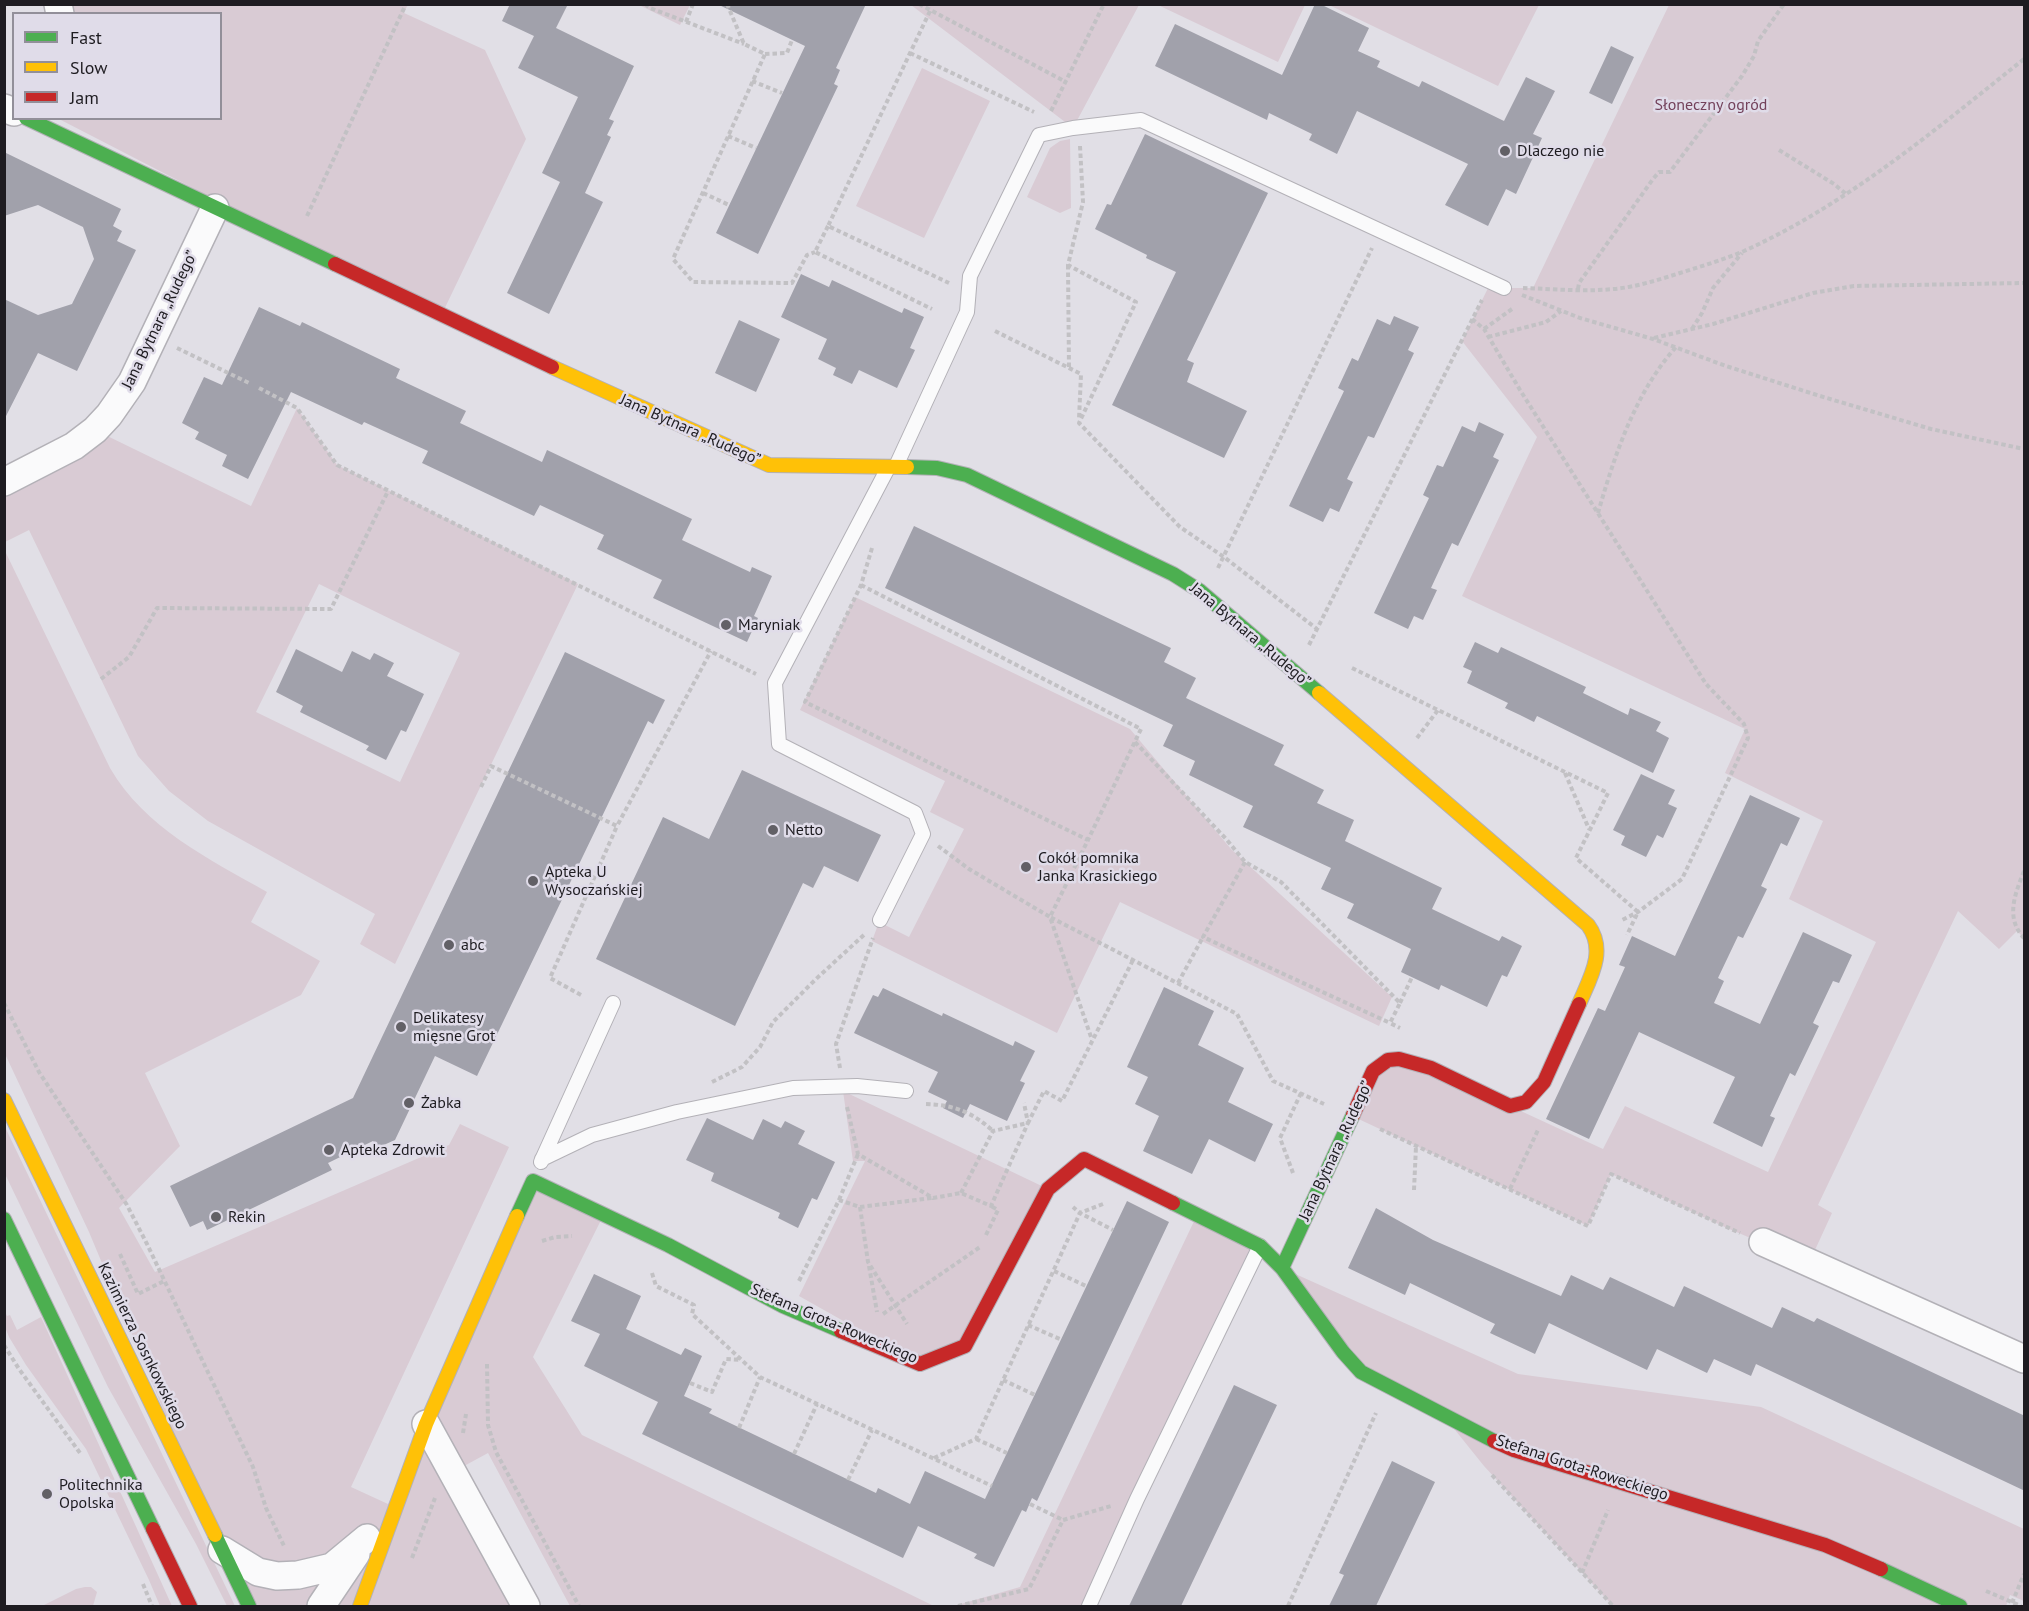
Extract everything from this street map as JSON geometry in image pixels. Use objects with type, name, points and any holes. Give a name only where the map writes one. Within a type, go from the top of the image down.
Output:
[{"type":"street","name":"Jana Bytnara „Rudego”","points":[[35,120],[62,126],[215,207],[435,313],[748,457],[769,465],[937,468],[968,475],[1165,570],[1206,596],[1583,919],[1595,932],[1599,946],[1596,965],[1544,1082],[1533,1097],[1523,1105],[1510,1106],[1409,1059],[1388,1060],[1373,1071],[1282,1268]]},
{"type":"street","name":"Jana Bytnara „Rudego”","points":[[4,482],[74,446],[110,415],[132,382],[215,207]]},
{"type":"street","name":"Kazimierza Sosnkowskiego","points":[[4,1100],[249,1606]]},
{"type":"street","name":"Stefana Grota-Roweckiego","points":[[533,1181],[668,1245],[783,1306],[920,1364],[964,1346],[1048,1189],[1084,1159],[1260,1246],[1282,1268],[1343,1352],[1361,1372],[1388,1387],[1514,1450],[1825,1545],[1856,1557],[1960,1606]]},
{"type":"street","points":[[360,1606],[426,1424],[533,1181]]},
{"type":"street","points":[[4,1219],[186,1602]]},
{"type":"street","points":[[1763,1242],[2025,1359]]},
{"type":"street","points":[[426,1424],[526,1606]]},
{"type":"street","points":[[321,1606],[367,1538],[406,1474]]},
{"type":"street","points":[[222,1550],[258,1572],[277,1576],[298,1575],[332,1567],[367,1538]]},
{"type":"lane","points":[[880,920],[923,834],[915,813],[779,744],[775,683],[893,466],[967,312],[970,276],[1040,135],[1079,127],[1141,120],[1504,288]]},
{"type":"lane","points":[[533,1181],[613,1003]]},
{"type":"lane","points":[[542,1159],[592,1135],[677,1112],[793,1088],[857,1086],[906,1091]]},
{"type":"lane","points":[[1089,1606],[1137,1499],[1260,1246]]},
{"type":"path","points":[[294,244],[406,4]]},
{"type":"path","points":[[645,4],[765,54],[787,53],[792,40]]},
{"type":"path","points":[[686,22],[693,4]]},
{"type":"path","points":[[727,4],[744,44]]},
{"type":"path","points":[[919,4],[1066,82]]},
{"type":"path","points":[[1040,135],[1104,4]]},
{"type":"path","points":[[1578,290],[1579,283],[1653,179],[1659,172],[1670,172],[1742,76],[1754,56],[1758,40],[1784,4]]},
{"type":"path","points":[[765,54],[673,259],[693,282],[792,283],[807,255],[815,252],[930,11]]},
{"type":"path","points":[[910,53],[1034,112]]},
{"type":"path","points":[[1504,288],[1614,289],[1644,284],[1718,262],[1790,228],[1846,194],[1919,142],[2025,60]]},
{"type":"path","points":[[752,81],[782,93]]},
{"type":"path","points":[[1070,369],[1068,265],[1083,202],[1079,127]]},
{"type":"path","points":[[728,136],[756,148]]},
{"type":"path","points":[[1779,150],[1846,194]]},
{"type":"path","points":[[703,193],[729,205]]},
{"type":"path","points":[[828,226],[950,283]]},
{"type":"path","points":[[1206,596],[1380,231]]},
{"type":"path","points":[[1691,329],[1702,313],[1713,288],[1745,250]]},
{"type":"path","points":[[815,252],[932,309]]},
{"type":"path","points":[[1068,265],[1136,302],[1079,423]]},
{"type":"path","points":[[1295,673],[1491,282]]},
{"type":"path","points":[[1653,339],[1813,293],[1854,286],[2025,283]]},
{"type":"path","points":[[1504,288],[1561,311],[1653,339],[1726,366],[1920,425],[2025,449]]},
{"type":"path","points":[[1522,302],[1530,298]]},
{"type":"path","points":[[1484,329],[1515,307]]},
{"type":"path","points":[[1488,337],[1546,322],[1561,311]]},
{"type":"path","points":[[1472,319],[1484,329],[1706,684],[1748,731],[1748,738],[1682,879],[1638,912],[1595,932]]},
{"type":"path","points":[[995,332],[1081,374],[1079,423],[1180,526],[1317,629]]},
{"type":"path","points":[[154,338],[251,384]]},
{"type":"path","points":[[1598,513],[1620,446],[1637,407],[1657,372],[1676,347]]},
{"type":"path","points":[[259,388],[297,408],[337,465],[775,683]]},
{"type":"path","points":[[101,679],[129,657],[157,608],[331,609],[388,491]]},
{"type":"path","points":[[874,542],[861,585],[805,702],[1088,840]]},
{"type":"path","points":[[861,585],[1141,729],[1050,917],[1092,1041]]},
{"type":"path","points":[[581,994],[550,978],[617,826],[711,651]]},
{"type":"path","points":[[1352,668],[1608,793],[1576,858],[1638,912]]},
{"type":"path","points":[[1411,747],[1438,710]]},
{"type":"path","points":[[1135,742],[1245,862],[1281,882],[1400,1003]]},
{"type":"path","points":[[481,788],[491,766],[617,826]]},
{"type":"path","points":[[1564,772],[1590,830]]},
{"type":"path","points":[[923,834],[969,869],[1050,917],[1237,1014],[1273,1081],[1588,1226],[1611,1174],[1727,1228]]},
{"type":"path","points":[[1178,984],[1245,862]]},
{"type":"path","points":[[2025,871],[2013,901],[2013,915],[2017,930],[2025,938]]},
{"type":"path","points":[[841,1079],[836,1044],[880,920]]},
{"type":"path","points":[[711,1083],[742,1067],[760,1047],[773,1022],[880,920]]},
{"type":"path","points":[[1203,937],[1400,1028]]},
{"type":"path","points":[[990,1206],[1044,1091],[1062,1101],[1132,960]]},
{"type":"path","points":[[1390,1023],[1412,977]]},
{"type":"path","points":[[4,1003],[39,1072],[127,1205],[253,1467],[266,1508],[288,1554]]},
{"type":"path","points":[[1301,1093],[1280,1138],[1307,1213]]},
{"type":"path","points":[[795,1287],[858,1154],[845,1100]]},
{"type":"path","points":[[1024,1102],[1028,1123]]},
{"type":"path","points":[[926,1104],[945,1104],[966,1112],[993,1131],[1028,1123]]},
{"type":"path","points":[[960,1193],[993,1131]]},
{"type":"path","points":[[1414,1190],[1416,1146]]},
{"type":"path","points":[[858,1154],[933,1198]]},
{"type":"path","points":[[838,1200],[860,1207],[960,1193],[998,1210],[980,1248],[878,1317],[860,1207]]},
{"type":"path","points":[[933,1459],[976,1439],[1080,1213]]},
{"type":"path","points":[[535,1245],[555,1237],[578,1237]]},
{"type":"path","points":[[120,1254],[138,1294],[164,1281]]},
{"type":"path","points":[[868,1262],[894,1307]]},
{"type":"path","points":[[643,1268],[653,1273],[656,1286],[694,1305],[692,1314],[760,1377],[992,1486]]},
{"type":"path","points":[[1054,1271],[1086,1286]]},
{"type":"path","points":[[1028,1324],[1062,1340]]},
{"type":"path","points":[[4,1346],[83,1460]]},
{"type":"path","points":[[690,1383],[712,1392],[726,1359],[741,1360]]},
{"type":"path","points":[[487,1360],[488,1425],[496,1452],[579,1606]]},
{"type":"path","points":[[740,1428],[760,1377]]},
{"type":"path","points":[[1003,1380],[1035,1395]]},
{"type":"path","points":[[1288,1606],[1388,1387]]},
{"type":"path","points":[[794,1454],[817,1404]]},
{"type":"path","points":[[410,1563],[464,1431],[466,1412]]},
{"type":"path","points":[[848,1480],[872,1430]]},
{"type":"path","points":[[976,1439],[1007,1453]]},
{"type":"path","points":[[1491,1474],[1613,1606]]},
{"type":"path","points":[[1030,1504],[1063,1520],[1137,1499]]},
{"type":"path","points":[[958,1606],[1029,1589],[1063,1520]]},
{"type":"path","points":[[2012,1603],[2025,1574]]},
{"type":"path","points":[[141,1580],[152,1606]]},
{"type":"path","points":[[1982,1589],[2021,1606]]},
{"type":"green space","points":[[408,4],[404,13],[485,50],[526,139],[441,316],[61,120],[222,120],[222,12],[71,12],[72,5]]},
{"type":"green space","points":[[639,5],[690,5],[680,25]]},
{"type":"green space","points":[[911,5],[1139,5],[1073,128]]},
{"type":"green space","points":[[1158,5],[1305,5],[1278,62]]},
{"type":"green space","points":[[1329,5],[1539,5],[1498,86]]},
{"type":"green space","name":"Słoneczny ogród","points":[[1669,5],[2024,5],[2024,938],[2017,931],[1999,949],[1958,911],[1818,1205],[1832,1213],[1809,1263],[1611,1174],[1588,1226],[1352,1116],[1388,1060],[1510,1106],[1603,1149],[1625,1106],[1768,1172],[1876,942],[1789,899],[1823,821],[1725,773],[1745,729],[1462,596],[1537,437],[1462,341],[1491,282],[1504,288],[1533,288]]},
{"type":"green space","points":[[922,68],[990,101],[924,238],[856,206]]},
{"type":"green space","points":[[1070,139],[1071,208],[1060,213],[1027,197],[1050,148],[1060,141]]},
{"type":"green space","points":[[297,408],[337,465],[578,584],[395,964],[360,944],[375,914],[208,821],[169,791],[138,756],[29,530],[5,542],[5,482],[95,430],[251,506]],"holes":[[[319,584],[460,653],[400,782],[256,712]]]},
{"type":"green space","points":[[5,551],[110,768],[124,789],[141,808],[180,840],[267,892],[251,922],[320,961],[301,995],[145,1073],[180,1146],[119,1208],[155,1272],[449,1145],[460,1124],[509,1147],[351,1487],[388,1504],[533,1181],[604,1214],[533,1357],[582,1435],[934,1606],[570,1606],[488,1453],[453,1472],[526,1606],[249,1606],[222,1550],[89,1232],[5,1054]]},
{"type":"green space","points":[[855,597],[1130,729],[1231,849],[1392,997],[1379,1026],[1120,902],[1057,1033],[872,941],[879,922],[909,937],[964,829],[930,812],[945,781],[800,710]]},
{"type":"green space","points":[[843,1091],[1048,1189],[965,1346],[920,1364],[799,1296],[865,1161],[853,1161]]},
{"type":"green space","points":[[5,1127],[235,1606],[227,1606],[196,1544],[108,1387],[5,1174]]},
{"type":"green space","points":[[1197,1215],[1260,1246],[1089,1606],[954,1606],[1020,1587]]},
{"type":"green space","points":[[1282,1268],[1518,1374],[1761,1407],[2024,1529],[2024,1601],[2010,1595],[2006,1606],[1613,1606],[1484,1466],[1443,1415],[1380,1383]]},
{"type":"green space","points":[[4,1310],[7,1316],[10,1315],[17,1330],[41,1317],[172,1606],[160,1606],[86,1449],[26,1365],[9,1337],[5,1327]]},
{"type":"green space","points":[[91,1587],[97,1592],[93,1606],[42,1606],[76,1589]]},
{"type":"building","points":[[510,4],[568,4],[556,28],[634,66],[609,119],[614,121],[607,135],[611,137],[585,193],[603,202],[549,314],[507,293],[560,182],[542,173],[578,97],[518,68],[534,36],[502,21]]},
{"type":"building","points":[[717,4],[866,4],[836,68],[840,70],[834,84],[838,86],[758,254],[716,233],[805,46]]},
{"type":"building","points":[[1315,4],[1320,4],[1369,28],[1358,51],[1380,61],[1377,67],[1419,87],[1422,81],[1504,121],[1526,77],[1555,91],[1533,134],[1542,138],[1516,194],[1506,189],[1488,226],[1445,205],[1468,164],[1357,111],[1337,154],[1309,140],[1312,134],[1269,113],[1267,120],[1155,66],[1175,24],[1282,75]]},
{"type":"building","points":[[1611,46],[1634,57],[1612,104],[1589,93]]},
{"type":"building","points":[[1145,134],[1268,193],[1187,360],[1194,363],[1187,382],[1247,411],[1224,458],[1112,405],[1176,272],[1095,229],[1107,204],[1111,205]]},
{"type":"building","points":[[4,152],[121,209],[113,226],[122,231],[117,241],[136,250],[77,371],[38,353],[4,420],[4,299],[38,315],[72,304],[94,259],[83,227],[38,205],[4,216]]},
{"type":"building","points":[[801,274],[829,287],[832,280],[902,313],[904,308],[924,317],[910,348],[915,350],[897,388],[859,370],[852,384],[833,375],[836,368],[818,359],[827,339],[781,317]]},
{"type":"building","points":[[259,307],[300,326],[302,322],[400,369],[396,378],[466,411],[460,423],[542,462],[547,450],[692,519],[682,540],[750,572],[752,567],[772,576],[754,616],[758,618],[747,642],[653,598],[662,580],[597,549],[604,535],[540,505],[534,516],[422,463],[428,451],[364,422],[362,425],[291,392],[248,479],[222,466],[227,455],[195,439],[199,432],[182,423],[204,377],[222,385]]},
{"type":"building","points":[[1394,316],[1419,327],[1408,350],[1414,353],[1374,438],[1368,436],[1347,479],[1353,482],[1339,512],[1330,508],[1323,522],[1289,506],[1344,391],[1338,388],[1352,358],[1358,361],[1377,319],[1390,325]]},
{"type":"building","points":[[739,320],[780,339],[756,392],[715,373]]},
{"type":"building","points":[[1479,422],[1504,434],[1493,457],[1499,460],[1458,546],[1452,543],[1431,588],[1437,590],[1423,620],[1414,616],[1408,629],[1374,613],[1429,498],[1423,495],[1437,465],[1443,467],[1462,426],[1475,432]]},
{"type":"building","points":[[914,526],[1171,648],[1164,662],[1196,678],[1186,698],[1284,745],[1274,765],[1324,790],[1317,803],[1354,820],[1345,841],[1442,888],[1432,909],[1499,941],[1502,936],[1522,946],[1507,977],[1502,975],[1487,1007],[1441,985],[1439,990],[1401,972],[1411,949],[1347,918],[1354,904],[1321,889],[1331,868],[1243,827],[1253,806],[1189,775],[1195,761],[1163,746],[1173,725],[885,588]]},
{"type":"building","points":[[1475,642],[1498,653],[1501,647],[1586,687],[1583,693],[1628,715],[1630,708],[1661,722],[1656,731],[1669,738],[1653,773],[1537,716],[1534,722],[1505,708],[1508,703],[1467,683],[1472,671],[1463,667]]},
{"type":"building","points":[[296,649],[342,672],[352,651],[370,660],[374,653],[394,663],[387,676],[424,694],[406,732],[401,730],[386,760],[366,750],[369,746],[300,712],[303,706],[276,692]]},
{"type":"building","points":[[565,652],[665,700],[653,724],[648,721],[477,1076],[435,1056],[395,1140],[377,1148],[373,1141],[328,1163],[332,1170],[207,1230],[203,1221],[190,1227],[170,1186],[353,1098]]},
{"type":"building","points":[[742,770],[881,835],[858,882],[824,866],[813,888],[803,883],[735,1026],[596,959],[663,817],[709,839]]},
{"type":"building","points":[[1641,774],[1675,790],[1668,804],[1677,808],[1663,838],[1657,835],[1646,857],[1621,845],[1625,836],[1613,830]]},
{"type":"building","points":[[1750,795],[1800,818],[1787,846],[1781,843],[1761,886],[1767,889],[1743,938],[1738,936],[1718,978],[1724,981],[1714,1003],[1760,1024],[1803,932],[1852,955],[1839,983],[1833,981],[1813,1023],[1819,1026],[1795,1076],[1790,1073],[1770,1116],[1775,1118],[1762,1147],[1713,1123],[1735,1077],[1639,1032],[1589,1139],[1546,1119],[1598,1008],[1605,1011],[1625,967],[1619,965],[1632,936],[1675,956]]},
{"type":"building","points":[[1164,987],[1214,1011],[1198,1045],[1244,1068],[1228,1102],[1273,1124],[1255,1162],[1209,1139],[1192,1174],[1143,1151],[1159,1116],[1135,1104],[1148,1077],[1127,1067]]},
{"type":"building","points":[[883,988],[1013,1046],[1015,1041],[1035,1051],[1020,1081],[1025,1083],[1007,1121],[970,1104],[963,1118],[943,1108],[947,1101],[928,1092],[938,1072],[854,1033],[873,995],[878,997]]},
{"type":"building","points":[[707,1118],[753,1140],[763,1119],[781,1128],[785,1121],[805,1131],[798,1144],[835,1162],[817,1200],[812,1198],[798,1228],[778,1218],[780,1213],[711,1181],[714,1173],[686,1160]]},
{"type":"building","points":[[1127,1201],[1169,1222],[1037,1501],[1032,1498],[1026,1512],[1022,1510],[994,1567],[974,1558],[977,1554],[918,1526],[903,1558],[642,1434],[658,1402],[584,1366],[600,1334],[571,1321],[594,1274],[641,1296],[626,1329],[681,1355],[685,1348],[702,1356],[684,1396],[712,1409],[709,1413],[876,1493],[878,1488],[910,1504],[925,1471],[985,1499]]},
{"type":"building","points":[[1376,1208],[1433,1240],[1561,1296],[1571,1275],[1603,1290],[1610,1277],[1674,1307],[1684,1286],[1772,1328],[1782,1307],[1814,1322],[1817,1318],[2025,1416],[2025,1491],[1756,1364],[1751,1376],[1714,1359],[1707,1373],[1657,1349],[1647,1370],[1549,1323],[1535,1354],[1490,1333],[1495,1324],[1410,1283],[1405,1295],[1348,1268]]},
{"type":"building","points":[[1234,1385],[1277,1405],[1181,1606],[1129,1606]]},
{"type":"building","points":[[1392,1461],[1435,1482],[1376,1606],[1329,1606],[1344,1575],[1339,1573]]},
{"type":"traffic: fast","points":[[30,120],[335,264]]},
{"type":"traffic: fast","points":[[907,467],[937,468],[967,475],[1173,574],[1200,591],[1319,693]]},
{"type":"traffic: fast","points":[[1282,1268],[1353,1115]]},
{"type":"traffic: fast","points":[[517,1216],[533,1181],[668,1245],[783,1306],[841,1331]]},
{"type":"traffic: fast","points":[[1173,1203],[1260,1246],[1282,1268],[1343,1352],[1361,1372],[1494,1441]]},
{"type":"traffic: fast","points":[[4,1219],[153,1529]]},
{"type":"traffic: fast","points":[[215,1535],[249,1606]]},
{"type":"traffic: fast","points":[[1881,1569],[1960,1606]]},
{"type":"traffic: slow","points":[[552,367],[769,465],[907,467]]},
{"type":"traffic: slow","points":[[1319,693],[1588,925],[1594,935],[1596,945],[1595,964],[1579,1004]]},
{"type":"traffic: slow","points":[[4,1100],[215,1535]]},
{"type":"traffic: slow","points":[[360,1606],[426,1424],[517,1216]]},
{"type":"traffic: jam","points":[[335,264],[552,367]]},
{"type":"traffic: jam","points":[[1353,1115],[1373,1071],[1388,1060],[1399,1059],[1431,1068],[1510,1106],[1526,1102],[1544,1082],[1579,1004]]},
{"type":"traffic: jam","points":[[841,1331],[920,1364],[965,1346],[1048,1189],[1084,1159],[1173,1203]]},
{"type":"traffic: jam","points":[[1494,1441],[1514,1450],[1825,1545],[1881,1569]]},
{"type":"traffic: jam","points":[[153,1529],[190,1606]]},
{"type":"place","name":"Dlaczego nie","points":[[1505,151]]},
{"type":"place","name":"Maryniak","points":[[726,625]]},
{"type":"place","name":"Netto","points":[[773,830]]},
{"type":"place","name":"Cokół pomnika Janka Krasickiego","points":[[1026,867]]},
{"type":"place","name":"Apteka U Wysoczańskiej","points":[[533,881]]},
{"type":"place","name":"abc","points":[[449,945]]},
{"type":"place","name":"Delikatesy mięsne Grot","points":[[401,1027]]},
{"type":"place","name":"Żabka","points":[[409,1103]]},
{"type":"place","name":"Apteka Zdrowit","points":[[329,1150]]},
{"type":"place","name":"Rekin","points":[[216,1217]]},
{"type":"place","name":"Politechnika Opolska","points":[[47,1494]]}]
